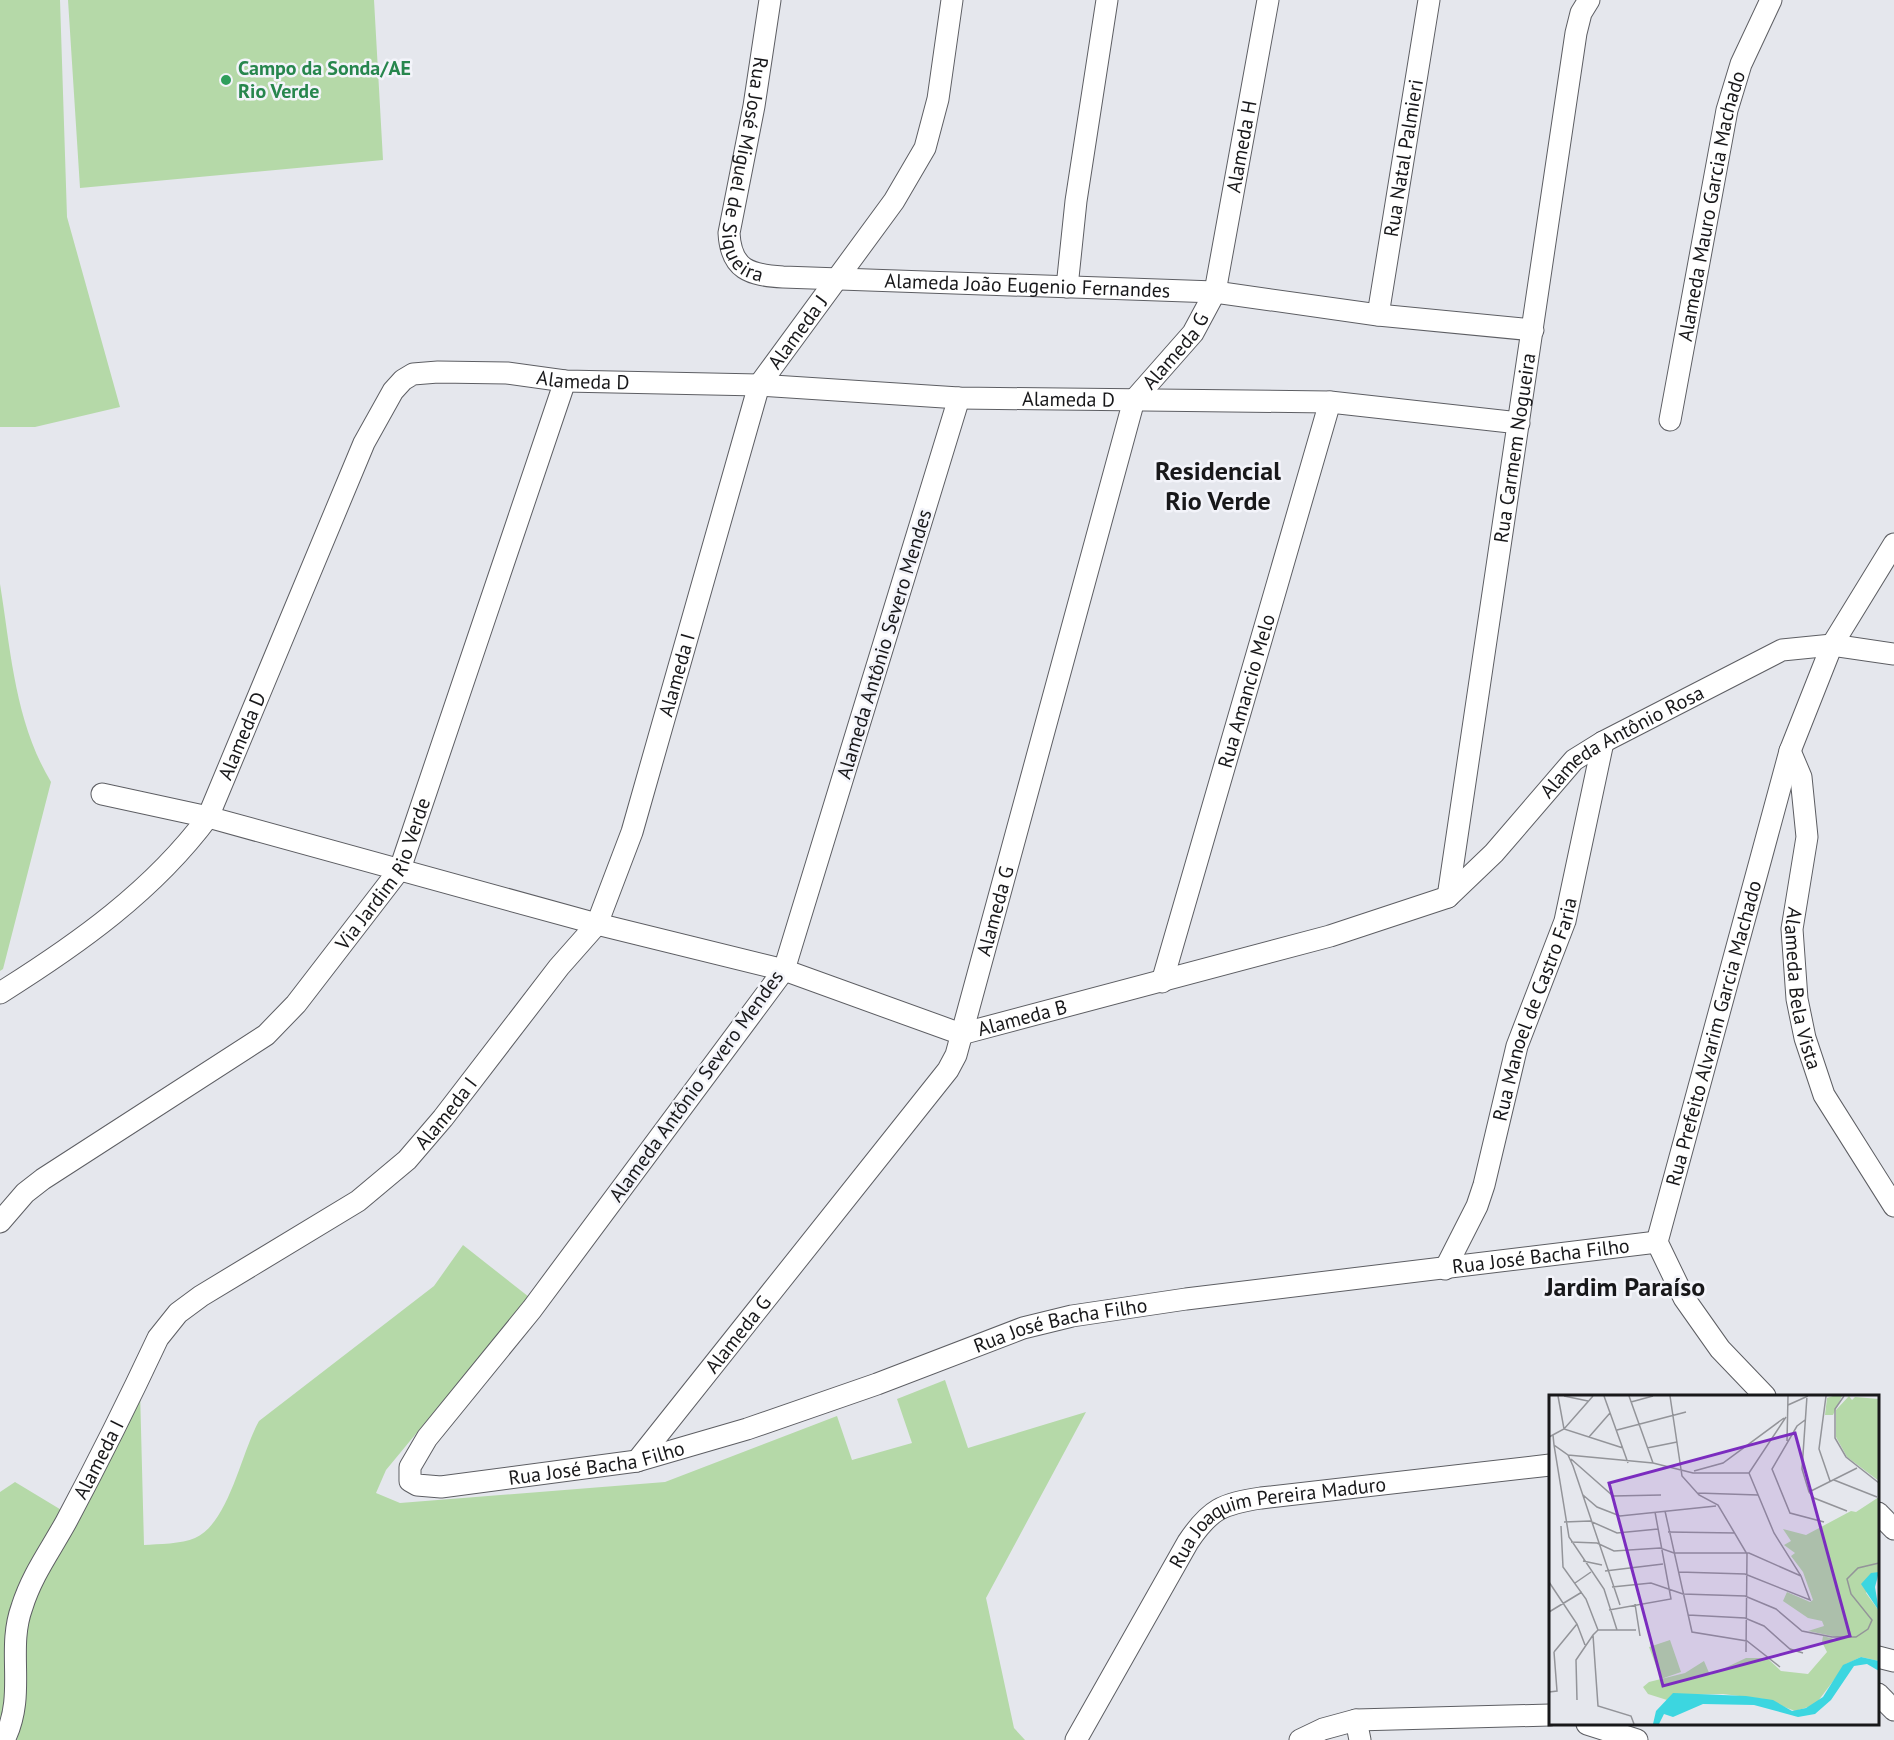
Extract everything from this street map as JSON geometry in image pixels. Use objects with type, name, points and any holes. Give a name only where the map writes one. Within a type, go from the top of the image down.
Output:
[{"type":"street","name":"Rua José Miguel de Siqueira","points":[[770,0],[754,106],[729,233],[731,251],[740,266],[756,274],[783,277]]},
{"type":"street","name":"Alameda J","points":[[759,385],[835,278],[894,201],[925,148],[942,73],[952,0]]},
{"type":"street","points":[[1067,287],[1076,201],[1107,0]]},
{"type":"street","name":"Alameda H","points":[[1215,292],[1268,0]]},
{"type":"street","name":"Rua Natal Palmieri","points":[[1378,315],[1429,0]]},
{"type":"street","name":"Rua Carmem Nogueira","points":[[1448,897],[1576,33],[1581,13],[1589,0]]},
{"type":"street","name":"Alameda Mauro Garcia Machado","points":[[1670,420],[1726,110],[1741,64],[1771,0]]},
{"type":"street","name":"Alameda João Eugenio Fernandes","points":[[783,277],[1215,292],[1378,315],[1533,330]]},
{"type":"street","name":"Alameda G","points":[[638,1461],[948,1070],[958,1050],[1134,400],[1193,333],[1215,292]]},
{"type":"street","name":"Alameda D","points":[[0,993],[131,902],[176,858],[208,817],[364,443],[393,390],[408,376],[419,372],[507,374],[565,381],[759,385],[959,398],[1330,402],[1519,423]]},
{"type":"street","name":"Via Jardim Rio Verde","points":[[0,1222],[25,1193],[43,1179],[266,1035],[296,1004],[400,869],[565,381]]},
{"type":"street","name":"Alameda I","points":[[4,1740],[12,1724],[17,1692],[15,1627],[29,1586],[64,1524],[158,1338],[178,1313],[201,1296],[358,1201],[407,1160],[443,1118],[560,967],[597,924],[632,832],[759,385]]},
{"type":"street","name":"Alameda Antônio Severo Mendes","points":[[479,1483],[427,1487],[413,1484],[409,1473],[417,1451],[531,1309],[784,970],[959,398]]},
{"type":"street","name":"Rua Amancio Melo","points":[[1162,982],[1330,402]]},
{"type":"street","name":"Rua Prefeito Alvarim Garcia Machado","points":[[1657,1242],[1790,752],[1832,645],[1894,544]]},
{"type":"street","name":"Alameda Antônio Rosa","points":[[1448,897],[1494,853],[1574,760],[1603,742],[1782,650],[1832,645],[1894,654]]},
{"type":"street","name":"Rua Manoel de Castro Faria","points":[[1445,1269],[1477,1206],[1517,1046],[1565,921],[1603,742]]},
{"type":"street","name":"Alameda Bela Vista","points":[[1790,752],[1802,777],[1806,837],[1792,929],[1797,999],[1805,1038],[1824,1095],[1894,1206]]},
{"type":"street","name":"Alameda B","points":[[102,794],[208,817],[597,924],[784,970],[961,1034],[1339,933],[1448,897]]},
{"type":"street","points":[[1657,1242],[1684,1298],[1720,1350],[1764,1395]]},
{"type":"street","name":"Rua José Bacha Filho","points":[[479,1483],[638,1461],[747,1429],[1042,1323],[1186,1299],[1657,1242]]},
{"type":"street","name":"Rua Joaquim Pereira Maduro","points":[[1076,1740],[1188,1542],[1202,1521],[1214,1510],[1230,1503],[1261,1498],[1549,1465]]},
{"type":"street","points":[[1879,1514],[1894,1529]]},
{"type":"street","points":[[1879,1657],[1894,1660]]},
{"type":"street","points":[[1879,1695],[1894,1710]]},
{"type":"street","points":[[1300,1740],[1323,1729],[1358,1730],[1549,1715]]},
{"type":"street","points":[[1590,1725],[1637,1740]]},
{"type":"green space","points":[[0,0],[60,0],[67,217],[120,407],[35,427],[0,427]]},
{"type":"green space","name":"Campo da Sonda/AE Rio Verde","points":[[68,0],[374,0],[383,160],[80,188]]},
{"type":"green space","points":[[0,584],[11,661],[22,711],[29,735],[51,782],[3,969],[0,971]]},
{"type":"green space","points":[[463,1245],[529,1297],[386,1470],[376,1493],[400,1503],[665,1482],[837,1416],[852,1460],[912,1443],[897,1399],[945,1380],[968,1448],[1086,1412],[986,1598],[1014,1728],[1025,1740],[17,1740],[20,1722],[22,1624],[140,1390],[144,1545],[190,1540],[207,1530],[217,1518],[233,1486],[259,1421],[434,1286]]},
{"type":"green space","points":[[15,1482],[63,1511],[12,1673],[0,1739],[0,1492]]},
{"type":"place","name":"Campo da Sonda/AE Rio Verde","points":[[226,80]]},
{"type":"district","name":"Residencial Rio Verde","points":[[1218,486]]},
{"type":"district","name":"Jardim Paraíso","points":[[1625,1287]]}]
